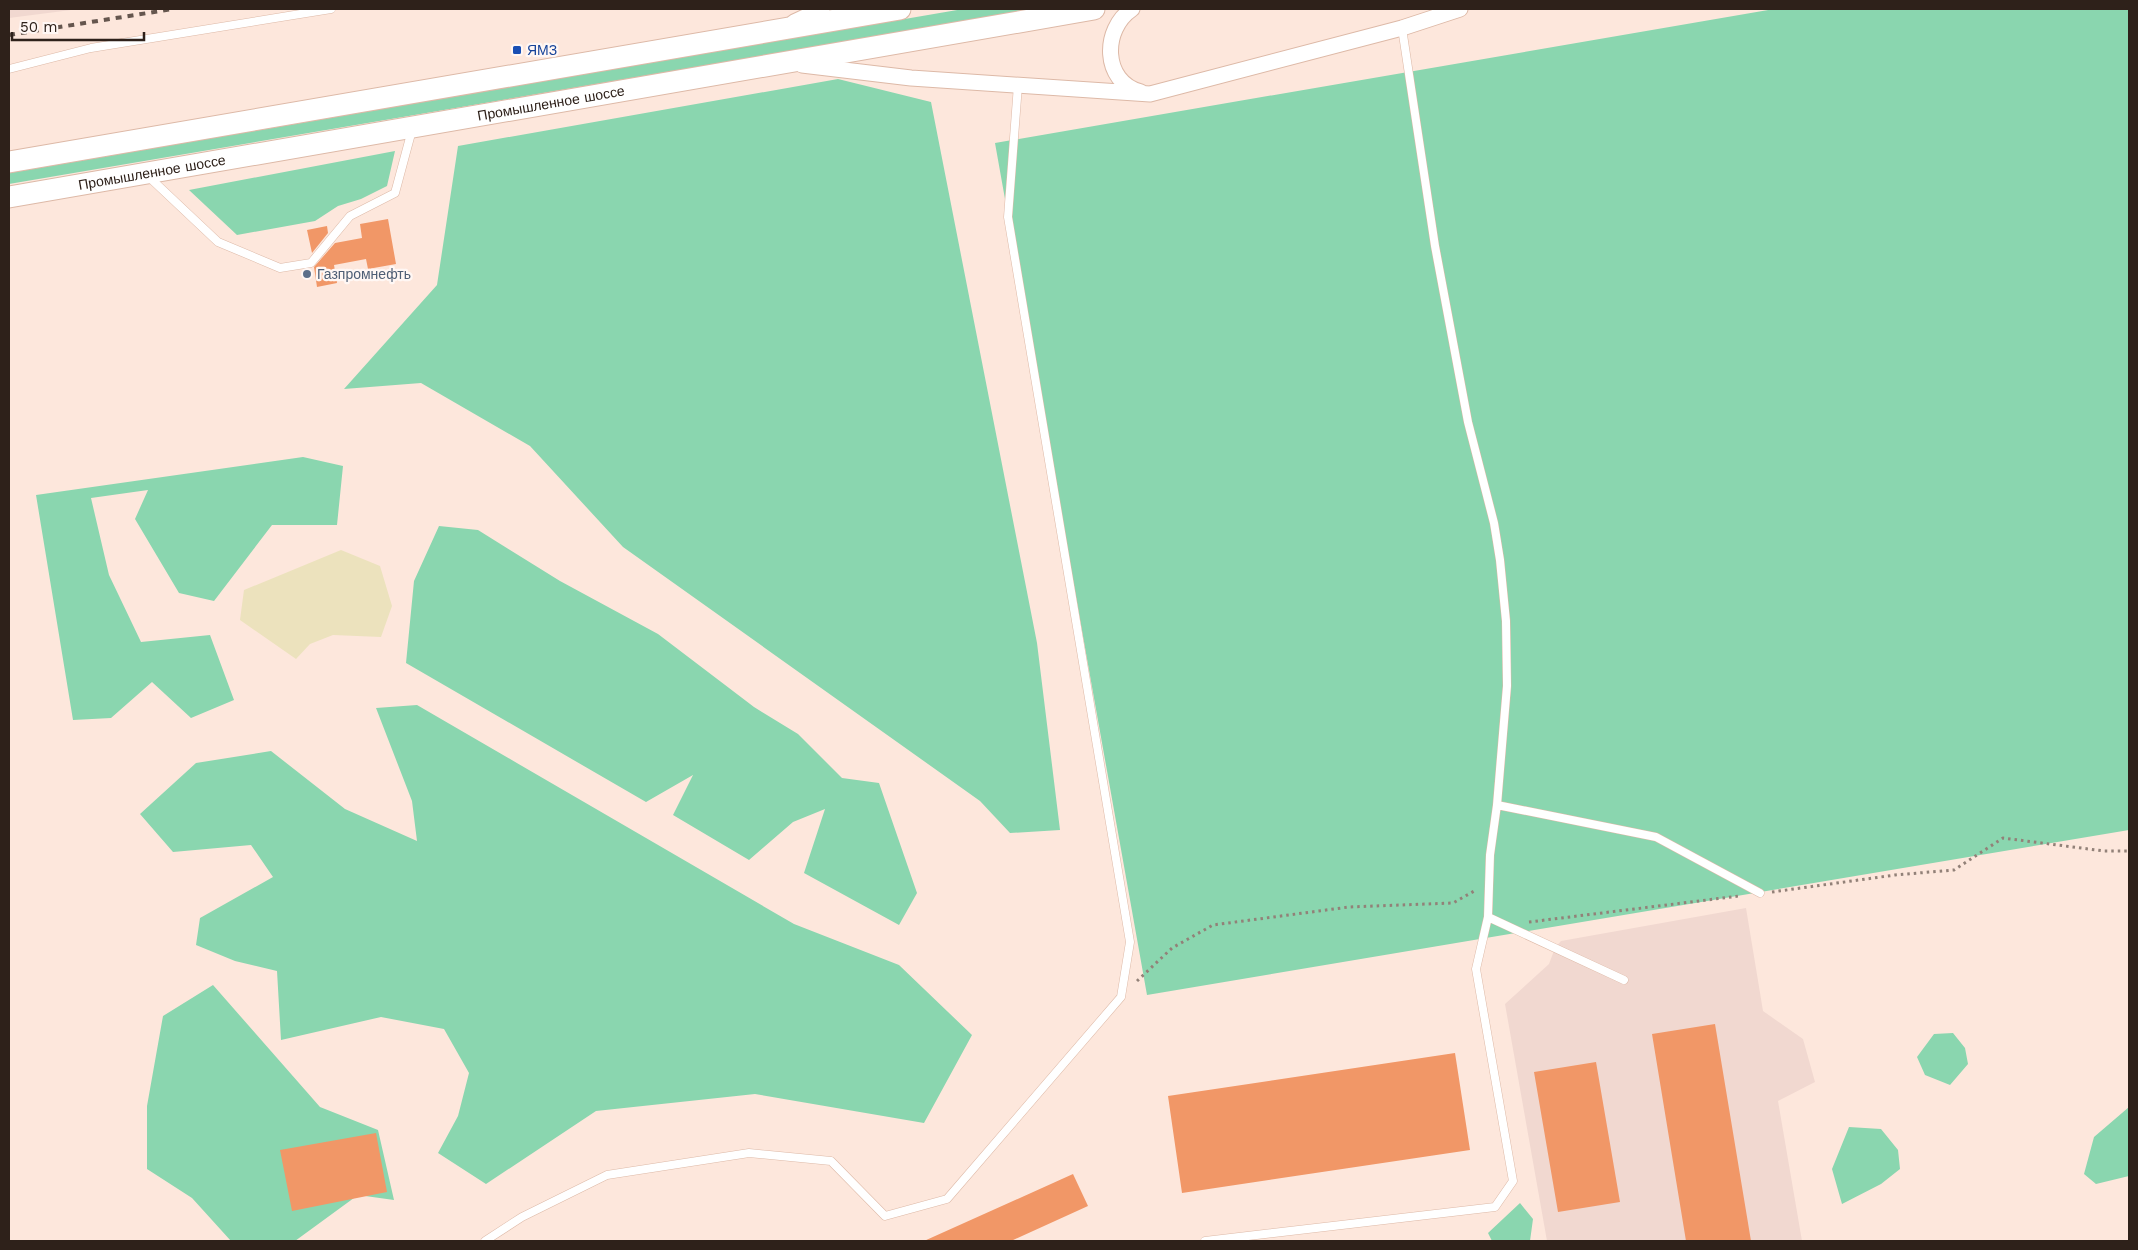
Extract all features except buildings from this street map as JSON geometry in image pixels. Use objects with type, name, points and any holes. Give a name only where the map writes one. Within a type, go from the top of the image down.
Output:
[{"type":"main road","points":[[9,162],[779,28],[900,9]]},
{"type":"main road","name":"Промышленное шоссе","points":[[9,197],[1094,9]]},
{"type":"street","points":[[779,28],[822,9]]},
{"type":"street","points":[[1132,9],[1124,14],[1111,35],[1109,51],[1121,80],[1133,90],[1150,94]]},
{"type":"street","points":[[789,63],[911,78],[1150,94],[1402,28],[1460,9]]},
{"type":"lane","points":[[9,68],[91,48],[330,9]]},
{"type":"lane","points":[[1205,1241],[1494,1207],[1513,1181],[1476,969],[1488,917],[1488,883],[1507,686],[1506,621],[1494,523],[1468,422],[1435,246],[1402,28]]},
{"type":"lane","points":[[485,1241],[522,1217],[608,1175],[749,1153],[831,1161],[885,1216],[947,1199],[1121,997],[1130,942],[1008,217],[1018,85]]},
{"type":"lane","points":[[145,174],[218,242],[280,268],[311,263],[350,216],[396,193],[412,128]]},
{"type":"lane","points":[[1497,805],[1656,837],[1760,893]]},
{"type":"lane","points":[[1488,917],[1624,980]]},
{"type":"path","points":[[1505,925],[1895,875],[1954,870],[2003,838],[2104,851],[2129,851]]},
{"type":"path","points":[[1121,997],[1172,948],[1213,925],[1349,907],[1453,903],[1488,883]]},
{"type":"shaded area","points":[[9,9],[79,9],[9,18]]},
{"type":"shaded area","points":[[1746,908],[1763,1011],[1803,1039],[1815,1082],[1778,1101],[1802,1241],[1547,1241],[1505,1004],[1549,964],[1555,948],[1561,941]]},
{"type":"green space","points":[[963,9],[1037,9],[9,184],[9,173]]},
{"type":"green space","points":[[1774,9],[2129,9],[2129,830],[1147,995],[995,143]]},
{"type":"green space","points":[[838,79],[931,102],[1037,643],[1060,830],[1010,833],[980,801],[623,547],[530,446],[421,383],[344,389],[437,285],[458,146]]},
{"type":"green space","points":[[395,151],[387,186],[361,199],[338,206],[315,221],[237,235],[189,190]]},
{"type":"green space","points":[[303,457],[343,466],[337,525],[272,525],[214,601],[179,593],[135,519],[148,490],[91,498],[109,575],[141,642],[210,635],[234,700],[191,718],[152,682],[111,718],[73,720],[36,495]]},
{"type":"green space","points":[[439,526],[478,530],[560,581],[658,634],[754,707],[798,734],[842,778],[879,783],[917,893],[899,925],[804,873],[825,809],[793,822],[749,860],[673,815],[693,775],[646,802],[406,663],[414,581]]},
{"type":"green space","points":[[417,705],[794,924],[899,965],[972,1035],[924,1123],[755,1094],[596,1111],[486,1184],[438,1153],[458,1116],[469,1073],[444,1029],[381,1017],[281,1040],[277,971],[235,961],[196,945],[200,918],[273,877],[251,845],[173,852],[140,814],[196,763],[271,751],[345,809],[417,841],[412,801],[376,708]]},
{"type":"green space","points":[[213,985],[320,1107],[378,1130],[394,1200],[358,1195],[295,1241],[231,1241],[192,1198],[147,1169],[147,1106],[163,1016]]},
{"type":"green space","points":[[1953,1033],[1965,1048],[1968,1064],[1950,1085],[1925,1075],[1917,1057],[1934,1034]]},
{"type":"green space","points":[[2129,1107],[2129,1176],[2096,1184],[2084,1174],[2094,1137]]},
{"type":"green space","points":[[1849,1127],[1881,1129],[1898,1150],[1900,1169],[1881,1184],[1842,1204],[1832,1169]]},
{"type":"green space","points":[[1520,1203],[1533,1219],[1530,1241],[1492,1241],[1488,1233]]},
{"type":"sand","points":[[341,550],[380,566],[392,606],[381,637],[333,635],[310,644],[296,659],[240,620],[244,590]]},
{"type":"railway","points":[[9,35],[173,9]]},
{"type":"place","name":"ЯМЗ","points":[[517,50]]},
{"type":"place","name":"Газпромнефть","points":[[307,274]]}]
